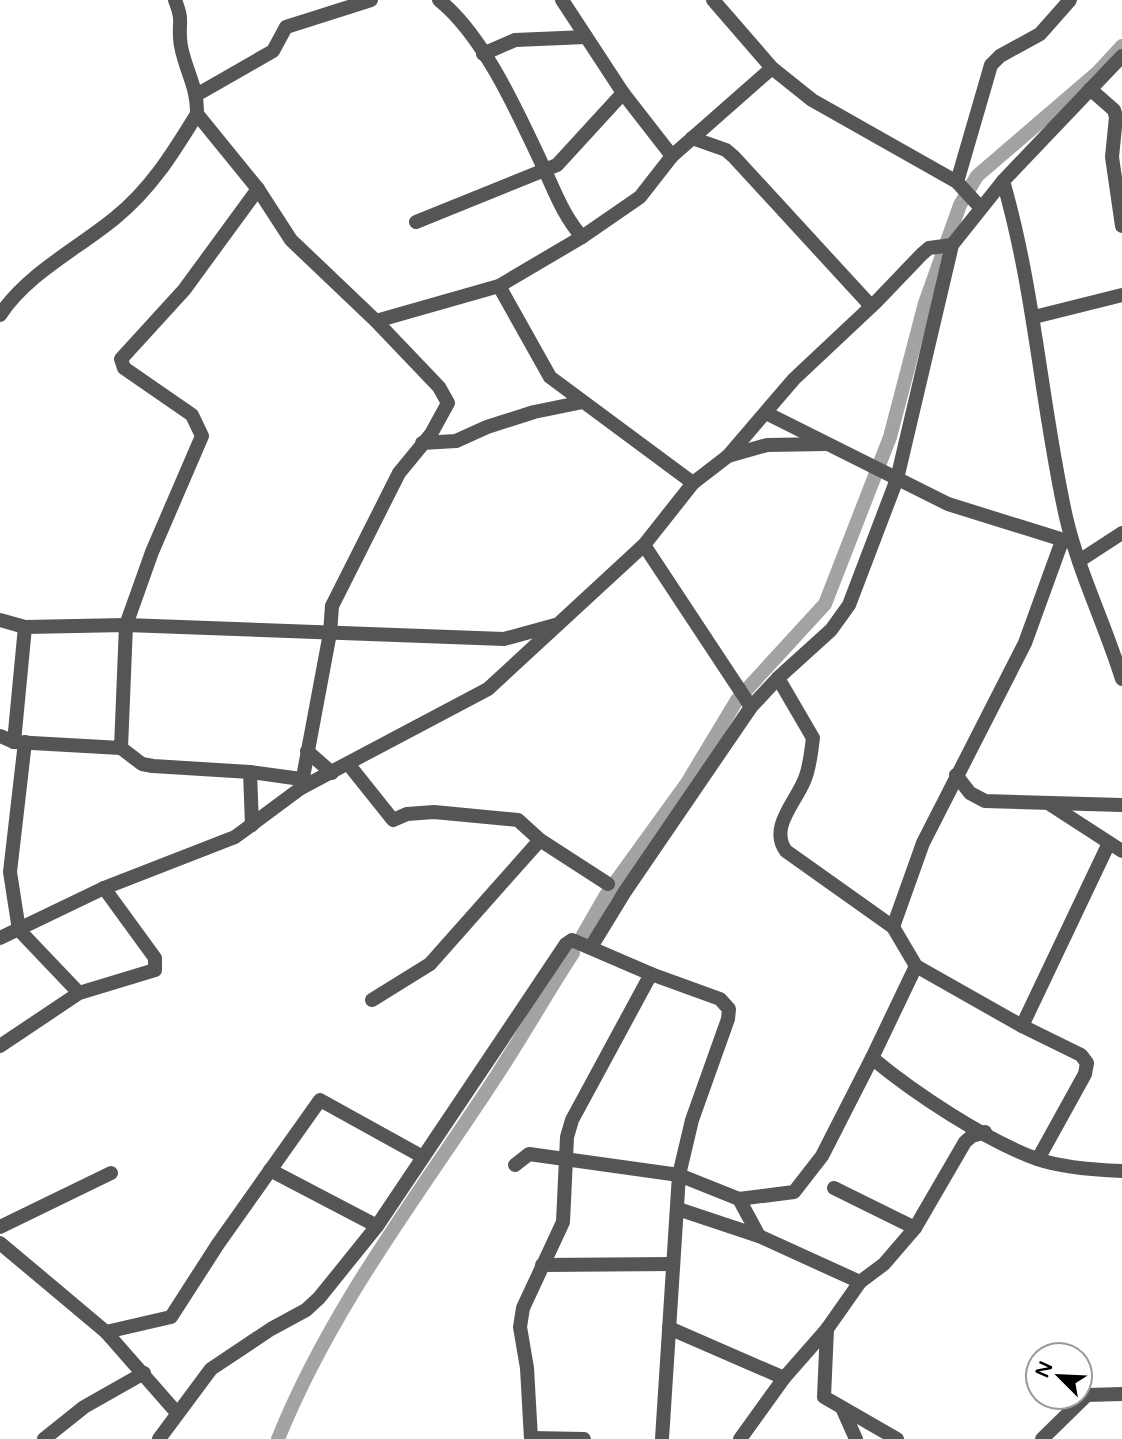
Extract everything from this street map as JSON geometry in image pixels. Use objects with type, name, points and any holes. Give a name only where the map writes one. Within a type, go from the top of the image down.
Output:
[{"type":"street","points":[[0,315],[28,282],[115,219],[145,192],[160,175],[197,114],[198,94],[180,39],[183,22],[175,0]]},
{"type":"street","points":[[198,94],[273,51],[286,27],[371,0]]},
{"type":"street","points":[[439,0],[456,14],[484,54],[545,170],[561,208],[582,237]]},
{"type":"street","points":[[562,0],[624,93],[672,156]]},
{"type":"street","points":[[713,0],[772,68],[828,111],[957,182],[980,207]]},
{"type":"street","points":[[957,182],[991,65],[1000,56],[1040,34],[1070,0]]},
{"type":"street","points":[[484,54],[515,40],[586,37]]},
{"type":"street","points":[[591,947],[624,893],[751,708],[778,678],[831,630],[849,605],[897,479],[952,245],[1003,181],[1122,56]]},
{"type":"street","points":[[376,321],[499,286],[582,237],[640,197],[672,156],[772,68]]},
{"type":"street","points":[[1090,89],[1114,110],[1116,117],[1112,157],[1122,226]]},
{"type":"street","points":[[416,222],[561,162],[624,93]]},
{"type":"street","points":[[197,114],[258,189],[291,240],[376,321],[439,387],[449,403],[399,473],[338,589],[332,606],[330,633],[301,783]]},
{"type":"street","points":[[692,138],[726,150],[734,157],[871,306]]},
{"type":"street","points":[[1003,181],[1022,252],[1034,317],[1067,541],[1079,561],[1122,679]]},
{"type":"street","points":[[121,748],[126,625],[152,552],[202,436],[192,415],[124,368],[121,359],[184,290],[258,189]]},
{"type":"street","points":[[0,938],[104,888],[221,845],[252,825],[301,783],[349,765],[488,690],[644,545],[693,483],[728,456],[804,368],[929,248],[952,245]]},
{"type":"street","points":[[499,286],[550,377],[693,483]]},
{"type":"street","points":[[1034,317],[1122,295]]},
{"type":"street","points":[[422,443],[456,441],[523,416],[583,402]]},
{"type":"street","points":[[766,413],[948,504],[1067,541]]},
{"type":"street","points":[[728,456],[767,445],[830,444]]},
{"type":"street","points":[[1079,561],[1122,533]]},
{"type":"street","points":[[893,927],[923,843],[1025,643],[1067,541]]},
{"type":"street","points":[[644,545],[751,708]]},
{"type":"street","points":[[0,620],[25,627],[126,625],[504,639],[557,625]]},
{"type":"street","points":[[25,627],[13,740],[10,872],[19,930],[79,993]]},
{"type":"street","points":[[778,678],[813,738],[805,781],[779,829],[781,844],[786,851],[893,927],[916,966],[1081,1055],[1087,1063],[1085,1074],[1038,1159]]},
{"type":"street","points":[[13,740],[121,748],[142,764],[250,772],[301,783]]},
{"type":"street","points":[[307,751],[332,773]]},
{"type":"street","points":[[349,765],[393,820],[407,814],[471,814],[518,820],[540,840],[608,884]]},
{"type":"street","points":[[250,772],[252,825]]},
{"type":"street","points":[[956,775],[970,793],[985,801],[1122,806]]},
{"type":"street","points":[[1023,1026],[1115,847],[1050,804]]},
{"type":"street","points":[[372,1000],[430,964],[540,840]]},
{"type":"street","points":[[0,1046],[79,993],[155,970],[155,958],[104,888]]},
{"type":"street","points":[[159,1439],[211,1369],[313,1304],[377,1226],[566,944],[577,941],[651,974],[720,999],[729,1009],[728,1019],[692,1120],[679,1175],[662,1439]]},
{"type":"street","points":[[515,1165],[529,1154],[679,1175],[739,1199],[794,1192],[822,1156],[916,966]]},
{"type":"street","points":[[584,1439],[531,1438],[527,1368],[520,1327],[523,1308],[564,1222],[565,1161],[572,1120],[651,974]]},
{"type":"street","points":[[872,1058],[906,1084],[985,1132],[1038,1159],[1122,1171]]},
{"type":"street","points":[[106,1332],[171,1317],[320,1100],[423,1157]]},
{"type":"street","points":[[740,1439],[785,1378],[827,1329],[860,1282],[884,1264],[915,1228],[958,1150],[972,1136],[985,1132]]},
{"type":"street","points":[[270,1170],[377,1226]]},
{"type":"street","points":[[0,1227],[111,1172]]},
{"type":"street","points":[[834,1188],[915,1228]]},
{"type":"street","points":[[739,1199],[759,1236]]},
{"type":"street","points":[[678,1209],[759,1236],[860,1282]]},
{"type":"street","points":[[0,1243],[106,1332],[177,1413]]},
{"type":"street","points":[[542,1265],[673,1264]]},
{"type":"street","points":[[669,1328],[785,1378]]},
{"type":"street","points":[[827,1329],[824,1397],[897,1439]]},
{"type":"street","points":[[44,1439],[84,1407],[144,1373]]},
{"type":"street","points":[[1042,1439],[1054,1432],[1087,1395],[1122,1394]]},
{"type":"street","points":[[843,1410],[856,1439]]},
{"type":"waterway","points":[[583,935],[606,895],[687,783],[737,700],[825,604],[890,437],[925,303],[960,205],[977,176],[1098,72],[1122,46]]},
{"type":"waterway","points":[[278,1439],[324,1342],[350,1297],[497,1075],[573,953]]}]
